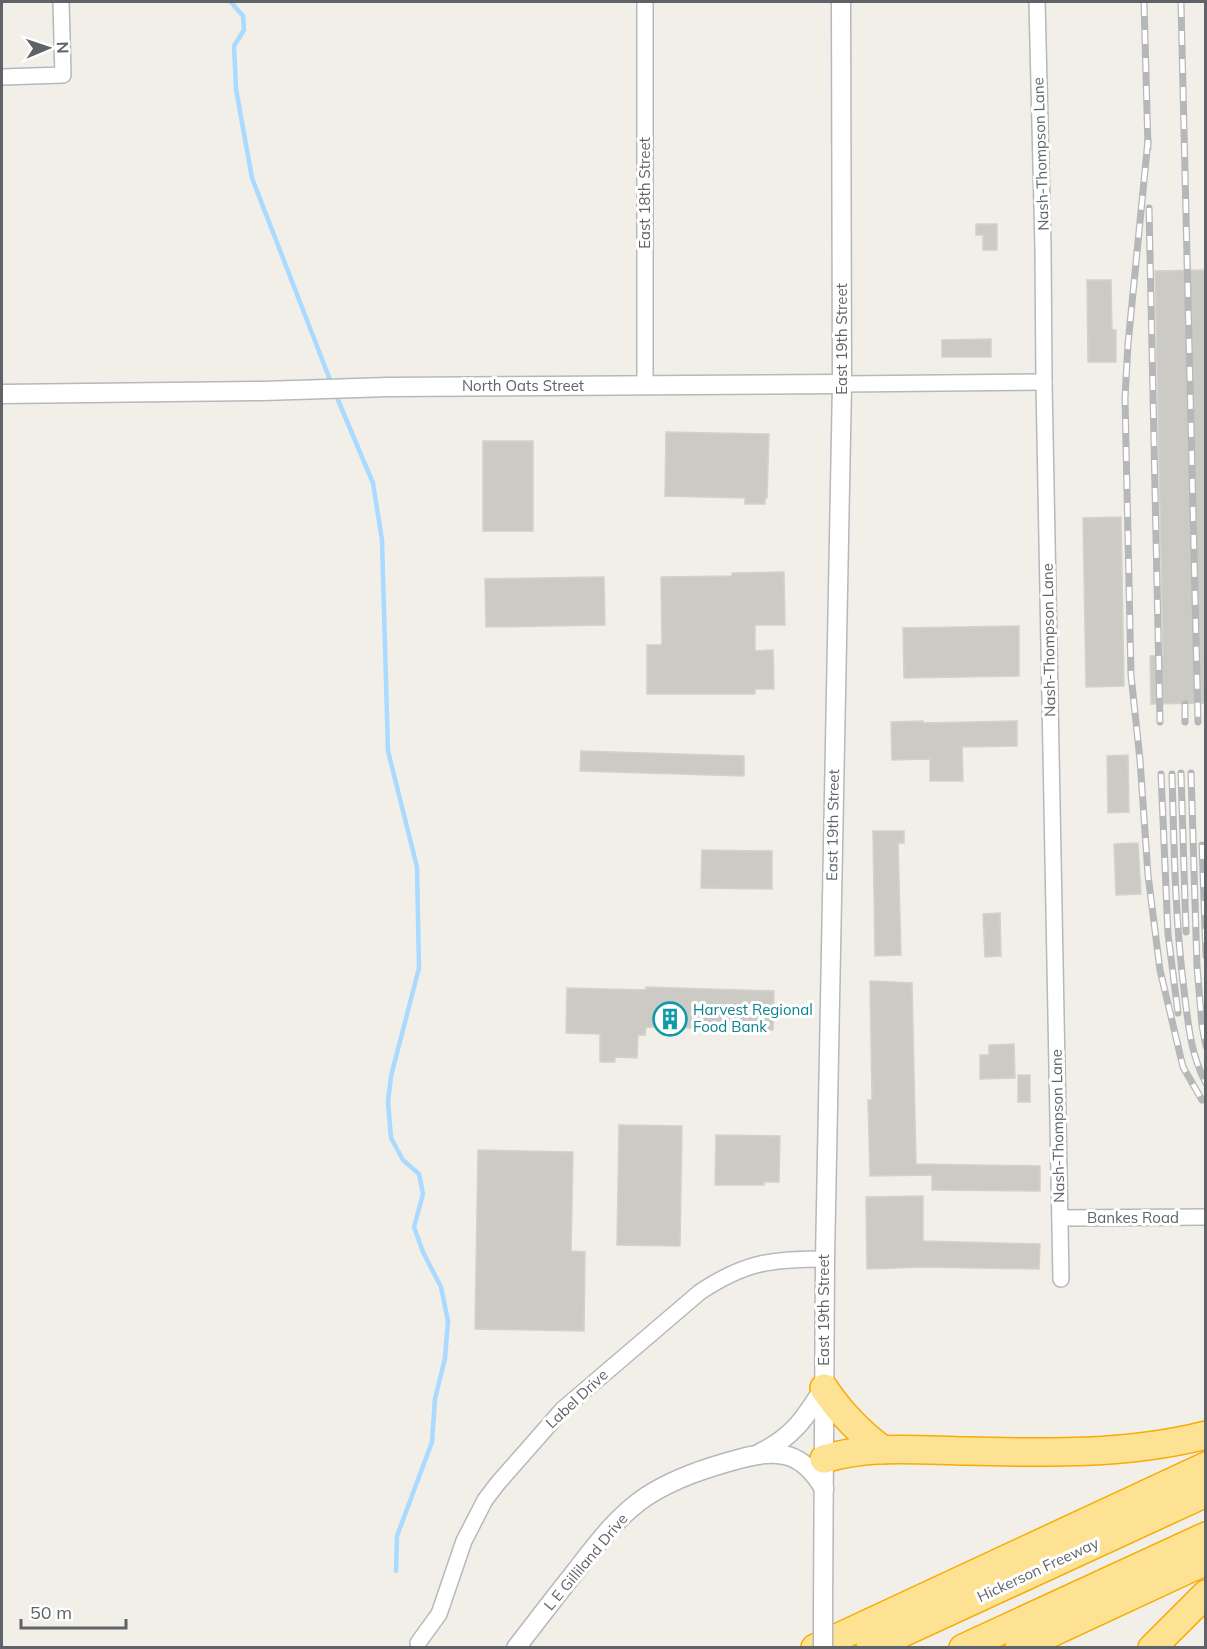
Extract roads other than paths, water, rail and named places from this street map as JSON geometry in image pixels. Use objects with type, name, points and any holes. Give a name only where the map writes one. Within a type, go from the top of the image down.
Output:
[{"type":"highway","points":[[824,1388],[837,1409],[855,1428],[884,1450]]},
{"type":"highway","points":[[824,1459],[840,1454],[884,1450],[1006,1452],[1129,1449],[1206,1435]]},
{"type":"highway","points":[[815,1647],[1206,1466]]},
{"type":"highway","name":"Hickerson Freeway","points":[[870,1647],[1206,1493]]},
{"type":"highway","points":[[963,1647],[1206,1536]]},
{"type":"highway","points":[[1018,1647],[1206,1561]]},
{"type":"highway","points":[[1152,1647],[1206,1594]]},
{"type":"street","points":[[2,77],[63,75],[61,2]]},
{"type":"street","name":"East 18th Street","points":[[645,2],[645,386]]},
{"type":"street","name":"East 19th Street","points":[[823,1647],[825,1259],[842,384],[841,2]]},
{"type":"street","name":"Nash-Thompson Lane","points":[[1037,2],[1060,1279]]},
{"type":"street","name":"North Oats Street","points":[[2,394],[359,388],[1044,382]]},
{"type":"street","name":"Bankes Road","points":[[1060,1218],[1206,1217]]},
{"type":"street","name":"Label Drive","points":[[418,1643],[439,1614],[464,1540],[485,1500],[563,1409],[700,1292],[716,1281],[750,1265],[770,1261],[825,1259]]},
{"type":"street","points":[[760,1453],[777,1445],[797,1428],[824,1388]]},
{"type":"street","name":"L E Gilliland Drive","points":[[516,1647],[610,1528],[645,1497],[684,1475],[760,1453],[783,1455],[798,1460],[815,1473],[824,1489]]},
{"type":"waterway","points":[[231,2],[243,16],[244,30],[234,46],[236,89],[252,178],[332,385]]},
{"type":"waterway","points":[[335,393],[373,483],[382,540],[388,751],[417,867],[419,968],[391,1076],[388,1102],[391,1138],[403,1160],[419,1174],[423,1194],[414,1227],[423,1252],[441,1287],[448,1321],[445,1358],[435,1399],[432,1442],[397,1536],[396,1571]]},
{"type":"railway","points":[[1144,2],[1148,148]]},
{"type":"railway","points":[[1181,3],[1198,722]]},
{"type":"railway","points":[[1148,140],[1128,344],[1125,398],[1131,675],[1148,875],[1160,970],[1183,1067],[1202,1100]]},
{"type":"railway","points":[[1149,208],[1160,722]]},
{"type":"railway","points":[[1185,704],[1185,722]]},
{"type":"railway","points":[[1181,773],[1186,932]]},
{"type":"railway","points":[[1191,773],[1197,966],[1206,1046]]},
{"type":"railway","points":[[1161,774],[1168,934],[1178,1013]]},
{"type":"railway","points":[[1172,774],[1175,882],[1181,963],[1190,1037],[1196,1061],[1206,1083]]},
{"type":"railway","points":[[1202,845],[1206,956]]},
{"type":"place","name":"Harvest Regional Food Bank","points":[[670,1019]]}]
